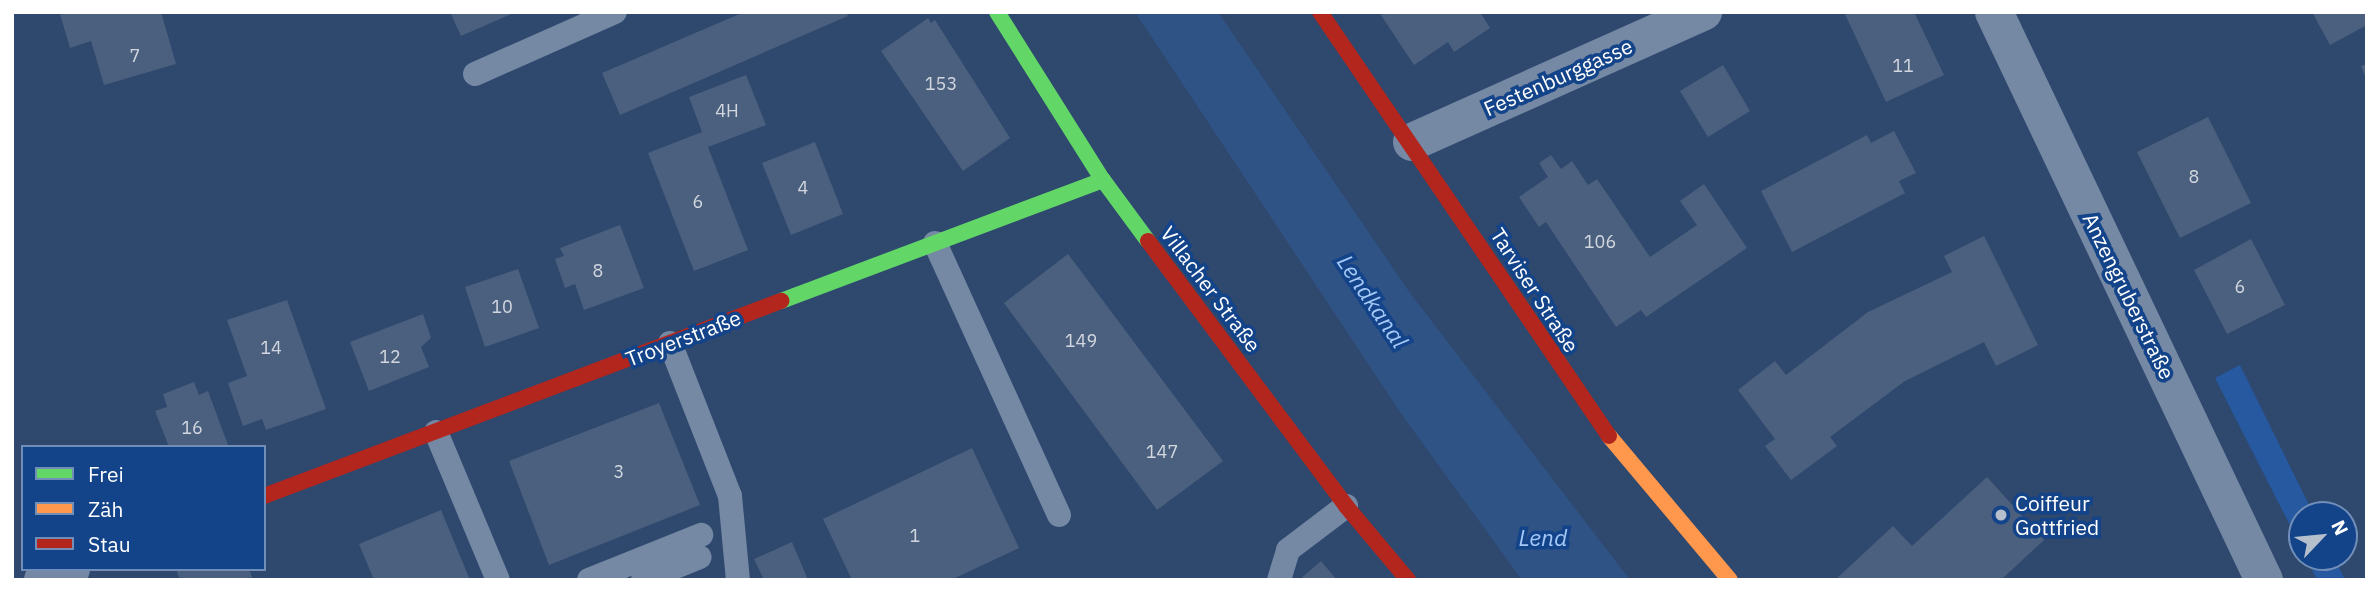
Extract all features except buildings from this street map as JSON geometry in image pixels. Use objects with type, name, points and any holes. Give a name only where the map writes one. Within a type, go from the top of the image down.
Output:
[{"type":"street","name":"Villacher Straße","points":[[997,12],[1103,180],[1346,506],[1408,580]]},
{"type":"street","name":"Tarviser Straße","points":[[1320,12],[1412,142],[1599,425],[1730,580]]},
{"type":"street","name":"Festenburggasse","points":[[1412,142],[1703,12]]},
{"type":"street","name":"Anzengruberstraße","points":[[1994,12],[2264,580]]},
{"type":"street","name":"Troyerstraße","points":[[266,495],[1103,180]]},
{"type":"street","points":[[43,580],[66,571]]},
{"type":"lane","points":[[475,74],[615,12]]},
{"type":"lane","points":[[935,243],[1059,515]]},
{"type":"lane","points":[[670,343],[730,496],[737,580]]},
{"type":"lane","points":[[436,432],[498,580]]},
{"type":"lane","points":[[1279,580],[1288,550],[1346,506]]},
{"type":"lane","points":[[589,580],[701,546],[643,580]]},
{"type":"shaded area","points":[[2240,365],[2307,501],[2288,501],[2288,521],[2215,378]]},
{"type":"shaded area","points":[[2313,571],[2341,571],[2345,580],[2317,580]]},
{"type":"water","name":"Lend","points":[[1135,12],[1218,12],[1410,293],[1630,580],[1522,580],[1402,415]]},
{"type":"traffic: fast","points":[[997,12],[1103,180],[1148,241]]},
{"type":"traffic: fast","points":[[781,301],[1103,180]]},
{"type":"traffic: slow","points":[[1609,436],[1730,580]]},
{"type":"traffic: jam","points":[[1320,12],[1609,436]]},
{"type":"traffic: jam","points":[[1148,241],[1346,506],[1408,580]]},
{"type":"traffic: jam","points":[[266,495],[781,301]]},
{"type":"place","name":"Coiffeur Gottfried","points":[[2001,515]]},
{"type":"water label","name":"Lendkanal","points":[[1373,301]]}]
